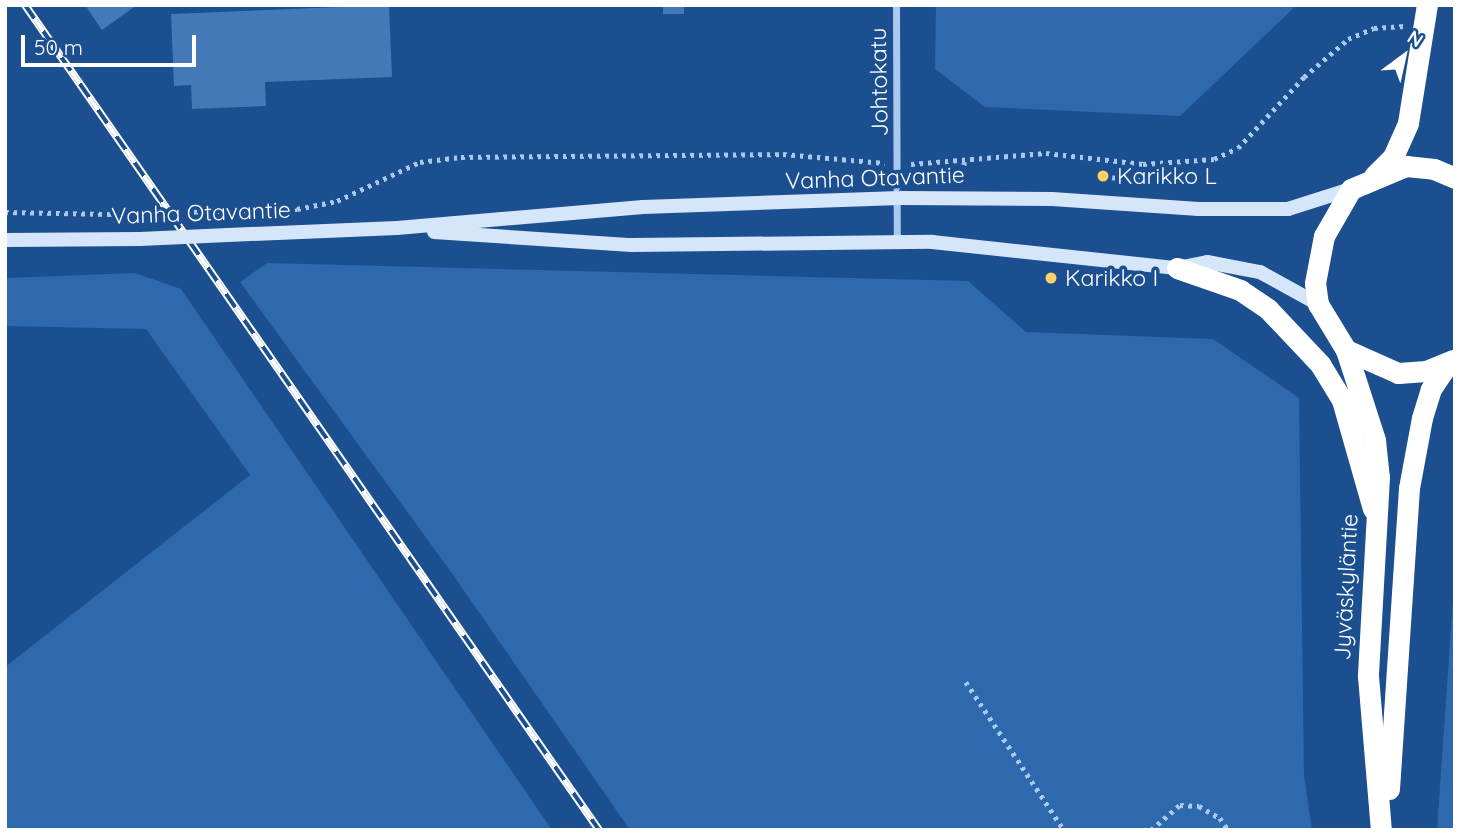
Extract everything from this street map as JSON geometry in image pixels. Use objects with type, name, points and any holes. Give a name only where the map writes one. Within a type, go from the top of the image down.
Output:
[{"type":"highway","points":[[1371,178],[1402,140],[1419,71],[1427,5]]},
{"type":"highway","points":[[1318,304],[1316,267],[1324,236],[1351,189],[1371,178],[1406,166],[1434,169],[1455,178]]},
{"type":"highway","points":[[1177,268],[1250,296],[1290,330],[1320,364],[1342,400],[1375,515]]},
{"type":"highway","name":"Jyväskyläntie","points":[[1318,304],[1346,350],[1376,440],[1379,477],[1368,676],[1381,830]]},
{"type":"highway","points":[[1346,350],[1398,373],[1452,361]]},
{"type":"highway","points":[[1387,830],[1409,488],[1422,418],[1431,389],[1452,361]]},
{"type":"main road","name":"Vanha Otavantie","points":[[5,240],[140,239],[397,228],[643,207],[900,198],[1052,199],[1256,210],[1288,209],[1351,189]]},
{"type":"main road","name":"Vanha Otavantie","points":[[397,228],[632,245],[897,241],[1177,268],[1207,262],[1260,272],[1318,304]]},
{"type":"street","name":"Johtokatu","points":[[896,5],[900,164],[897,241]]},
{"type":"path","points":[[5,212],[109,214],[297,209],[337,201],[420,162],[461,157],[783,154],[900,164],[1046,153],[1143,164],[1214,159],[1238,148],[1304,77],[1348,38],[1374,28],[1405,26]]},
{"type":"path","points":[[1103,176],[1140,181],[1143,164]]},
{"type":"path","points":[[966,682],[1064,830]]},
{"type":"path","points":[[1151,830],[1180,805],[1199,806],[1220,818],[1228,830]]},
{"type":"shaded area","points":[[936,5],[1297,5],[1180,116],[985,107],[935,69]]},
{"type":"shaded area","points":[[267,263],[968,281],[1026,332],[1213,339],[1299,398],[1304,776],[1312,830],[630,830],[451,572],[240,282]]},
{"type":"shaded area","points":[[135,273],[181,289],[552,830],[5,830],[5,667],[250,475],[146,329],[5,326],[5,278]]},
{"type":"shaded area","points":[[1455,571],[1455,830],[1437,830]]},
{"type":"building","points":[[85,5],[137,5],[102,30]]},
{"type":"building","points":[[389,5],[392,77],[265,82],[266,106],[192,109],[191,85],[174,86],[171,14]]},
{"type":"building","points":[[663,5],[684,5],[684,14],[663,14]]},
{"type":"railway","points":[[25,5],[599,830]]},
{"type":"place","name":"Karikko L","points":[[1103,176]]},
{"type":"place","name":"Karikko I","points":[[1051,278]]}]
